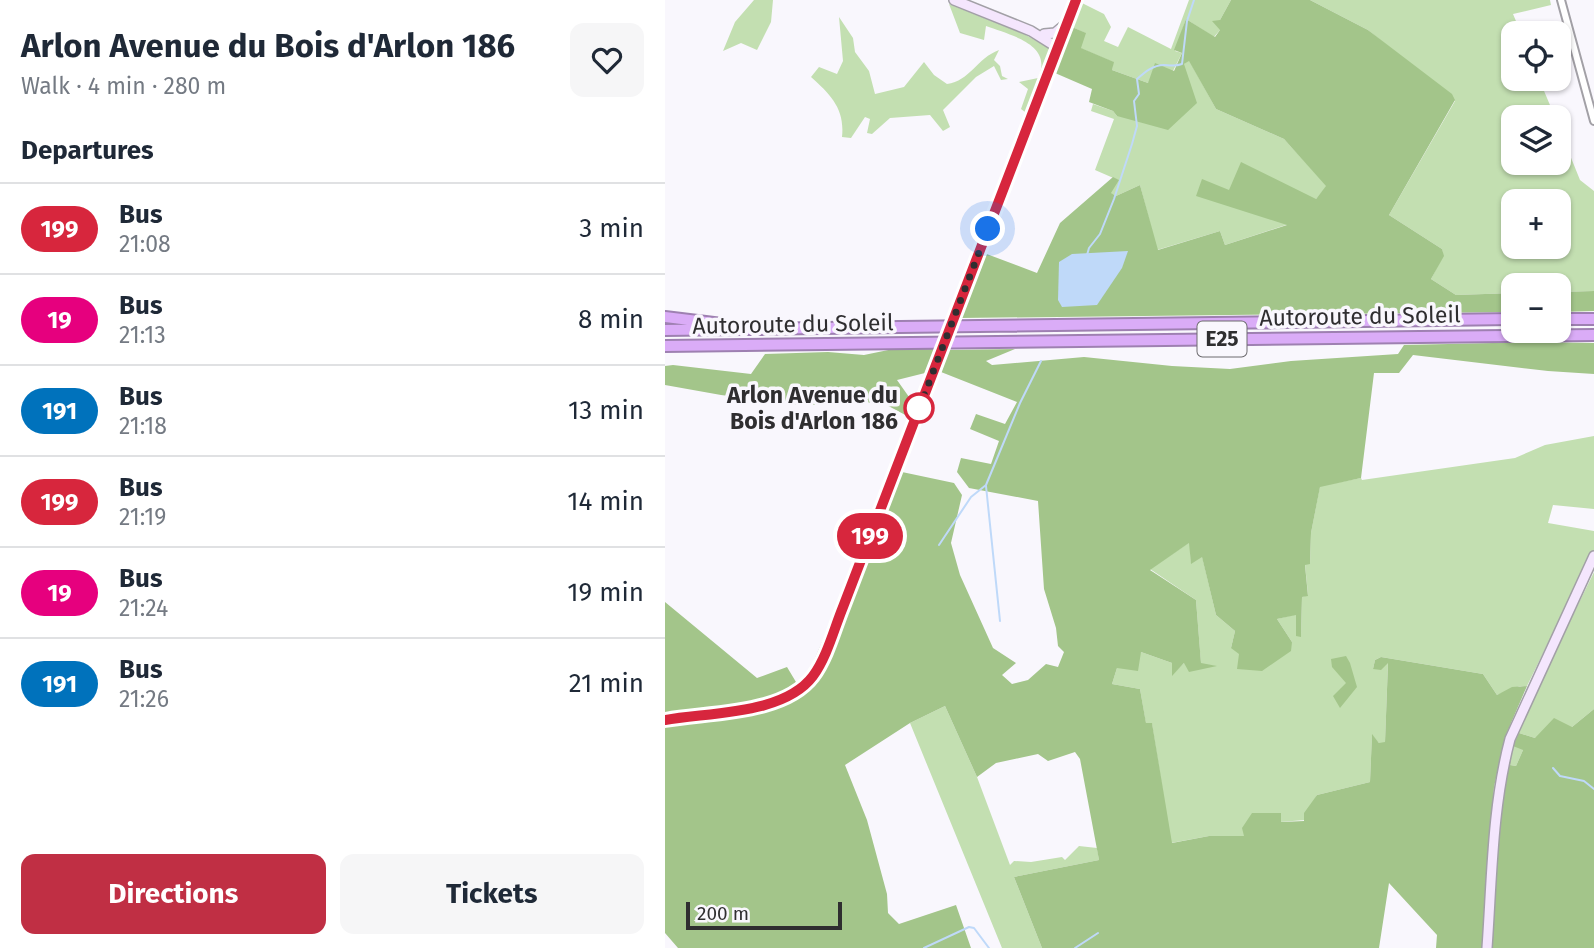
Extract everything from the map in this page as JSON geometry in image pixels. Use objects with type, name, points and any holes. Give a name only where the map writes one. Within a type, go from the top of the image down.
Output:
[{"type":"highway","points":[[665,317],[742,329]]},
{"type":"highway","name":"Autoroute du Soleil","points":[[665,330],[1501,319]]},
{"type":"highway","points":[[1571,319],[1594,319]]},
{"type":"highway","name":"Autoroute du Soleil","points":[[665,346],[1594,335]]},
{"type":"highway","points":[[665,354],[696,346]]},
{"type":"main road","points":[[954,0],[1031,31],[1059,46]]},
{"type":"main road","points":[[665,720],[782,701],[814,675],[843,607],[1076,0]]},
{"type":"main road","points":[[1031,31],[1055,33],[1068,23]]},
{"type":"main road","points":[[1044,34],[1059,46]]},
{"type":"main road","points":[[1487,948],[1497,807],[1507,751],[1514,726],[1594,556]]},
{"type":"street","points":[[1561,0],[1594,121]]},
{"type":"green space","points":[[754,0],[773,0],[771,22],[757,50],[741,43],[723,51],[735,22]]},
{"type":"green space","points":[[1189,0],[1231,0],[1220,20],[1220,30],[1214,37],[1186,19],[1175,51],[1182,53],[1173,71],[1148,83],[1112,70],[1113,62],[1080,48],[1085,33],[1072,27],[1082,3],[1104,14],[1111,27],[1104,41],[1118,47],[1128,27],[1171,49]]},
{"type":"green space","points":[[1231,0],[1310,0],[1368,30],[1452,94],[1455,100],[1389,215],[1442,249],[1444,256],[1431,279],[1456,295],[1501,293],[1501,312],[960,318],[984,253],[1037,273],[1060,223],[1113,177],[1119,180],[1111,193],[1116,196],[1140,185],[1158,250],[1220,231],[1225,245],[1287,225],[1196,196],[1202,179],[1229,190],[1241,162],[1316,199],[1326,186],[1284,139],[1216,109],[1189,61],[1184,64],[1197,103],[1168,130],[1117,116],[1113,111],[1089,102],[1092,89],[1055,73],[1072,27],[1086,33],[1081,48],[1114,62],[1112,70],[1148,83],[1155,63],[1174,71],[1182,53],[1174,50],[1186,19],[1215,37],[1220,30],[1212,21],[1220,20]]},
{"type":"green space","points":[[1310,0],[1550,0],[1551,5],[1513,14],[1516,21],[1501,21],[1501,91],[1544,91],[1550,105],[1501,105],[1501,175],[1571,175],[1571,158],[1580,180],[1594,191],[1594,291],[1571,292],[1571,273],[1501,273],[1501,293],[1456,295],[1431,279],[1443,256],[1442,249],[1389,215],[1455,101],[1368,30]]},
{"type":"green space","points":[[949,4],[1026,35],[1050,49],[1051,55],[1029,115],[1021,109],[1028,89],[1019,82],[1038,78],[1041,66],[1035,49],[1017,37],[986,26],[984,40],[960,33]]},
{"type":"green space","points":[[839,17],[853,38],[855,52],[869,71],[875,94],[904,87],[924,62],[934,75],[947,84],[955,82],[999,50],[994,60],[1000,66],[1002,76],[1008,79],[1001,80],[994,66],[976,77],[943,110],[950,127],[943,131],[930,115],[890,118],[872,134],[867,133],[870,119],[865,117],[851,138],[842,137],[839,110],[825,90],[811,77],[819,67],[837,74],[843,61]]},
{"type":"green space","points":[[1189,60],[1216,109],[1284,139],[1327,186],[1289,224],[1225,245],[1220,231],[1157,250],[1140,185],[1116,196],[1110,193],[1118,180],[1095,170],[1114,119],[1091,111],[1093,104],[1113,111],[1117,116]]},
{"type":"green space","points":[[1594,291],[1594,311],[1571,312],[1571,292]]},
{"type":"green space","points":[[1594,343],[1594,374],[1413,355],[1399,373],[1374,373],[1361,478],[1320,487],[1311,533],[1310,564],[1305,565],[1308,596],[1302,597],[1301,637],[1296,636],[1296,615],[1277,619],[1292,642],[1291,651],[1262,671],[1237,669],[1239,654],[1231,648],[1235,631],[1216,615],[1202,557],[1191,564],[1189,543],[1150,570],[1196,600],[1201,663],[1217,666],[1189,672],[1184,663],[1172,676],[1172,663],[1141,652],[1138,671],[1117,668],[1112,684],[1140,689],[1146,723],[1152,723],[1172,843],[1209,836],[1244,836],[1242,828],[1252,813],[1281,813],[1281,822],[1304,821],[1304,813],[1317,795],[1370,782],[1372,734],[1379,743],[1385,742],[1388,663],[1381,670],[1373,669],[1375,660],[1381,657],[1483,674],[1497,695],[1512,687],[1527,686],[1505,737],[1494,787],[1482,948],[1436,948],[1437,935],[1389,883],[1379,948],[1042,948],[1014,877],[1099,860],[1080,759],[1075,752],[1048,761],[1038,754],[996,763],[977,777],[945,706],[910,723],[845,765],[867,820],[887,894],[888,913],[899,924],[956,905],[971,948],[678,948],[665,933],[665,724],[785,704],[802,693],[818,677],[902,472],[954,483],[962,495],[951,543],[960,575],[993,648],[1016,663],[1002,675],[1012,684],[1028,680],[1046,664],[1058,667],[1064,652],[1058,646],[1056,628],[1044,589],[1038,501],[969,488],[957,472],[961,458],[991,464],[999,441],[970,429],[976,414],[1005,424],[1017,402],[941,372],[949,350],[1015,349],[986,361],[992,365],[1084,357],[1230,369],[1291,361],[1398,354],[1404,345]]},
{"type":"green space","points":[[898,348],[935,349],[925,373],[897,380],[914,404],[911,418],[879,401],[874,404],[854,398],[807,406],[665,385],[665,366],[751,374],[765,354],[828,352],[864,355]]},
{"type":"green space","points":[[1594,436],[1594,509],[1553,505],[1548,523],[1594,531],[1594,556],[1555,641],[1550,639],[1527,686],[1497,695],[1483,674],[1381,657],[1375,660],[1373,669],[1388,662],[1385,743],[1379,743],[1372,735],[1370,782],[1317,795],[1305,820],[1280,822],[1281,813],[1244,836],[1209,836],[1171,843],[1152,724],[1146,724],[1140,689],[1112,684],[1117,668],[1141,652],[1172,663],[1172,675],[1184,663],[1214,666],[1201,664],[1196,600],[1150,569],[1190,542],[1191,563],[1202,556],[1216,615],[1235,631],[1231,648],[1292,642],[1277,619],[1297,614],[1296,636],[1301,636],[1302,597],[1308,595],[1305,564],[1310,564],[1311,533],[1320,486],[1515,458],[1545,445]]},
{"type":"green space","points":[[1594,572],[1594,709],[1572,727],[1535,738],[1519,733],[1523,750],[1516,766],[1510,765],[1510,761],[1500,810],[1491,948],[1482,948],[1491,806],[1510,724],[1519,732],[1527,709]]},
{"type":"green space","points":[[665,602],[757,678],[787,667],[799,687],[771,700],[665,716]]},
{"type":"green space","points":[[1346,656],[1357,687],[1340,708],[1333,696],[1346,683],[1332,667],[1331,659]]},
{"type":"green space","points":[[945,706],[977,777],[1010,865],[1014,861],[1031,862],[1062,857],[1065,860],[1079,846],[1097,848],[1099,860],[1014,877],[1042,948],[1002,948],[910,723]]},
{"type":"green space","points":[[1594,709],[1594,948],[1491,948],[1500,810],[1507,763],[1511,760],[1510,765],[1516,766],[1523,750],[1513,746],[1519,733],[1535,738],[1554,718],[1572,727]]},
{"type":"water","points":[[1128,251],[1122,268],[1097,305],[1062,307],[1058,300],[1059,262],[1072,254]]},
{"type":"waterway","points":[[1087,255],[1100,234],[1132,144],[1137,126],[1134,101],[1139,94],[1137,79],[1156,66],[1182,64],[1187,21],[1194,0]]},
{"type":"waterway","points":[[939,545],[971,497],[986,485],[1020,403],[1041,361]]},
{"type":"waterway","points":[[986,486],[1000,621]]},
{"type":"waterway","points":[[1553,768],[1560,776],[1584,781],[1594,789]]},
{"type":"waterway","points":[[924,948],[969,927],[974,928],[989,948]]},
{"type":"waterway","points":[[1075,948],[1098,933]]},
{"type":"bus line","name":"199","points":[[665,720],[782,701],[798,691],[814,675],[843,607],[1076,0]]},
{"type":"place","name":"Arlon Avenue du Bois d'Arlon 186","points":[[919,408]]},
{"type":"route","points":[[919,408],[915,419],[988,229]]}]
